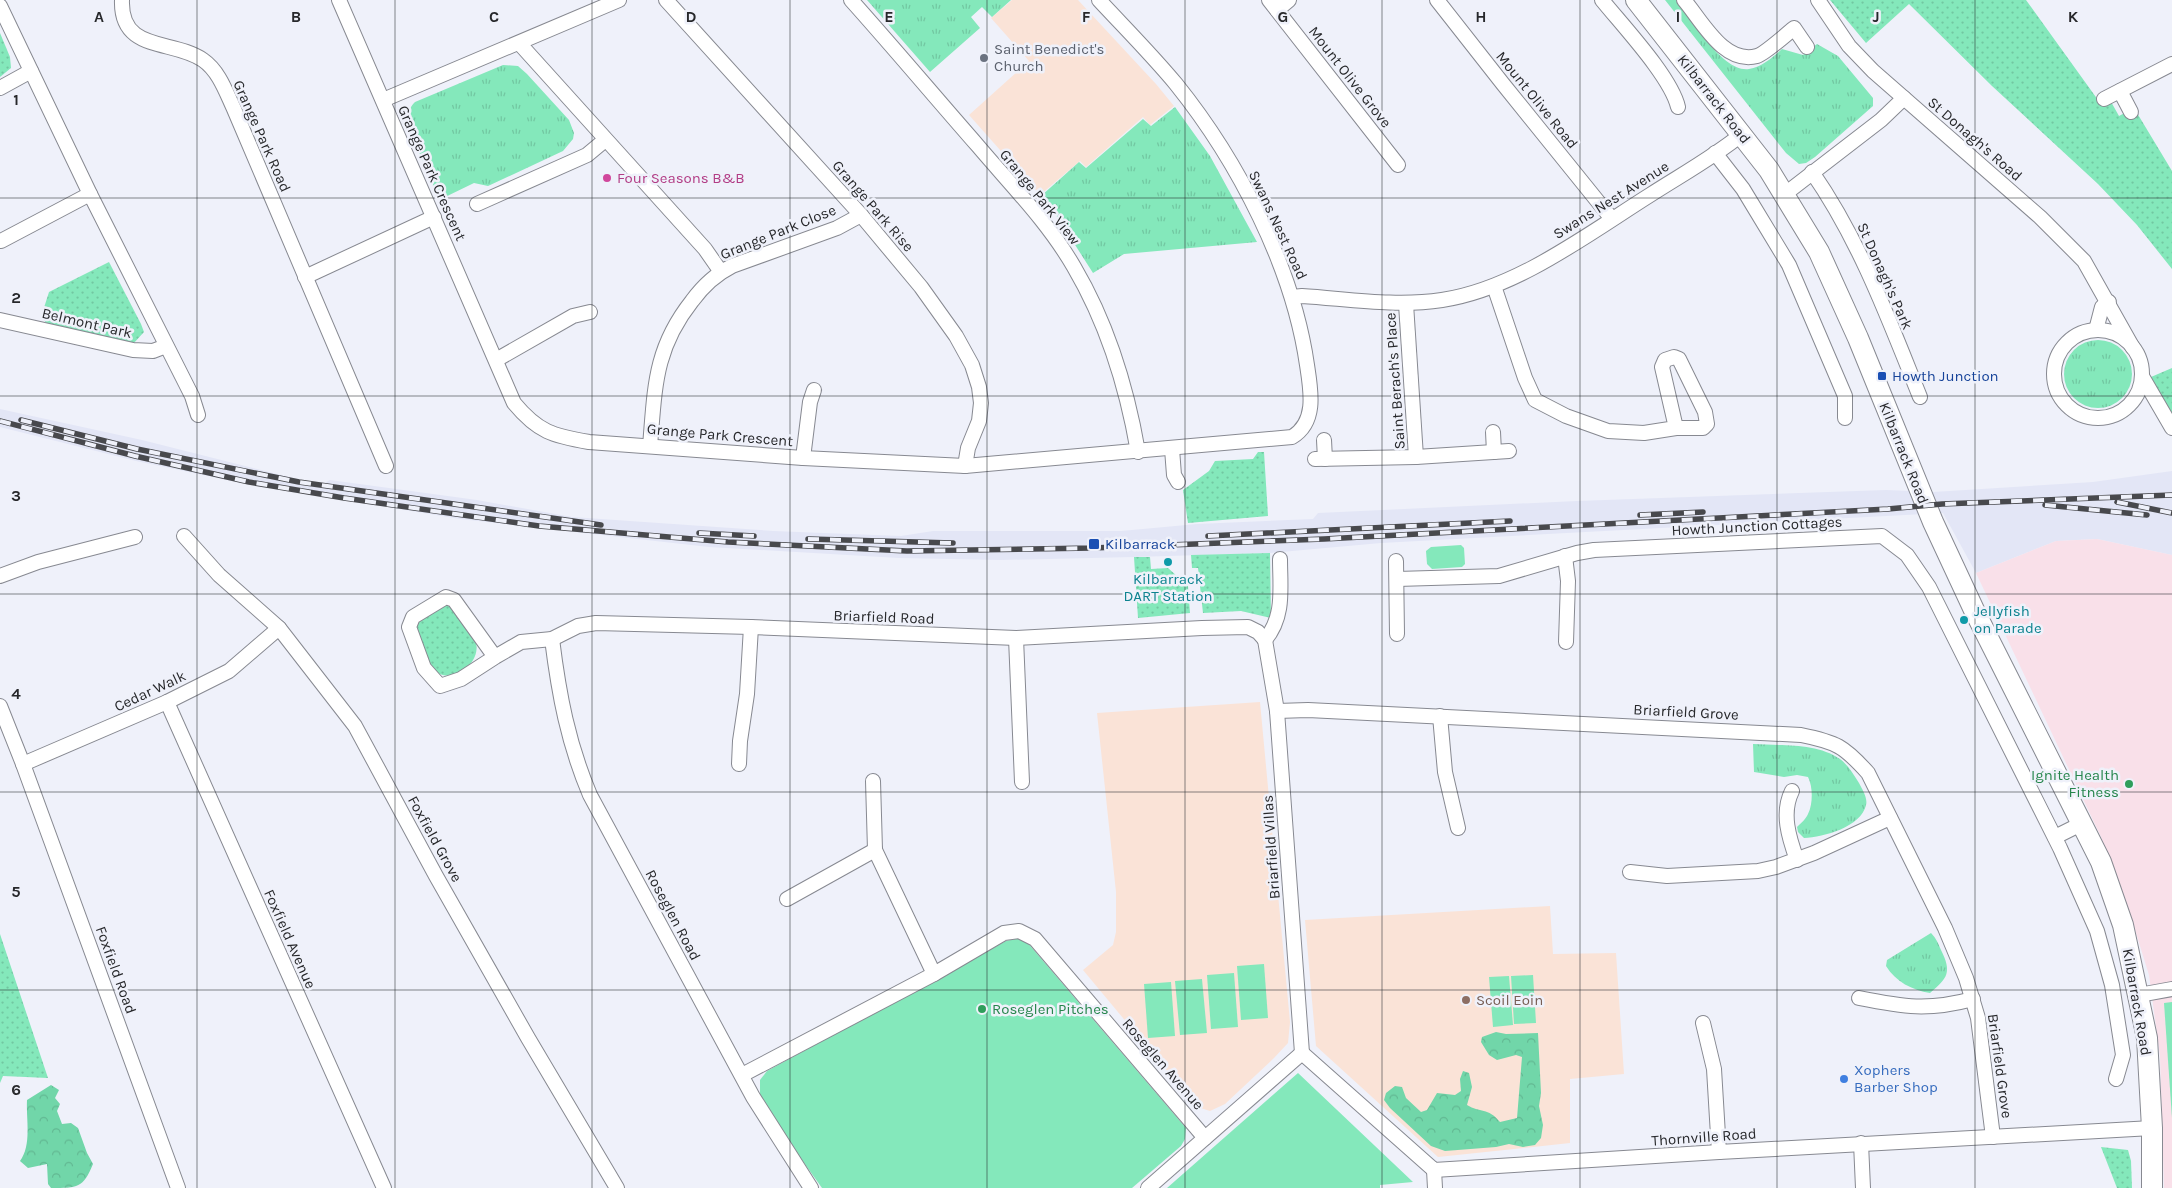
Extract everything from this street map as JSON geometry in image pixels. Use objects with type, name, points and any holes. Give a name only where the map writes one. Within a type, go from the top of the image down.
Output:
[{"type":"main road","name":"Kilbarrack Road","points":[[1636,0],[1742,134],[1785,194],[1819,252],[1838,291],[1912,474],[1941,540],[1974,610],[2101,862],[2122,925],[2147,1038],[2152,1128],[2152,1188]]},
{"type":"street","name":"Grange Park Road","points":[[122,0],[122,12],[127,25],[136,36],[146,42],[183,51],[204,60],[217,74],[234,108],[386,466]]},
{"type":"street","name":"Grange Park Crescent","points":[[339,0],[514,403],[528,420],[544,430],[561,437],[589,442],[804,458],[965,466],[1138,452]]},
{"type":"street","points":[[383,100],[619,0]]},
{"type":"street","name":"Grange Park Rise","points":[[666,0],[861,215],[921,287],[956,336],[972,365],[979,387],[981,403],[979,421],[968,448],[965,466]]},
{"type":"street","name":"Grange Park View","points":[[851,0],[1038,215],[1074,266],[1092,302],[1110,349],[1126,397],[1138,452]]},
{"type":"street","name":"Swans Nest Road","points":[[1099,0],[1176,84],[1211,132],[1236,173],[1269,237],[1292,297],[1304,340],[1310,381],[1311,412],[1308,422],[1301,432],[1292,437],[1279,440],[1138,452]]},
{"type":"street","name":"Mount Olive Grove","points":[[1289,0],[1273,5],[1398,165]]},
{"type":"street","name":"Mount Olive Road","points":[[1437,0],[1612,219]]},
{"type":"street","name":"Kilbarrack Road","points":[[1602,0],[1661,73],[1676,95],[1678,107]]},
{"type":"street","points":[[1684,0],[1724,49],[1735,55],[1757,56],[1794,28],[1807,47]]},
{"type":"street","name":"St Donagh's Road","points":[[1818,0],[1849,46],[1904,98],[2040,217],[2084,261],[2109,302],[2140,362],[2143,378],[2172,428]]},
{"type":"street","name":"Belmont Park","points":[[0,6],[90,194],[192,396],[198,415]]},
{"type":"street","points":[[519,44],[704,249],[721,272]]},
{"type":"street","points":[[2104,99],[2172,64]]},
{"type":"street","points":[[0,88],[31,71]]},
{"type":"street","points":[[2120,91],[2130,112]]},
{"type":"street","points":[[1785,194],[1881,120],[1904,98]]},
{"type":"street","name":"Swans Nest Avenue","points":[[1292,297],[1302,296],[1406,304],[1466,295],[1494,286],[1522,274],[1612,219],[1742,134]]},
{"type":"street","points":[[477,204],[587,155],[606,140]]},
{"type":"street","points":[[1715,153],[1743,188],[1789,264],[1845,396],[1846,418]]},
{"type":"street","name":"St Donagh's Park","points":[[1812,172],[1839,214],[1880,299],[1920,397]]},
{"type":"street","points":[[1,241],[90,194]]},
{"type":"street","name":"Grange Park Close","points":[[650,446],[659,364],[665,344],[683,311],[698,292],[721,272],[837,228],[861,215]]},
{"type":"street","points":[[305,277],[434,217]]},
{"type":"street","points":[[1494,286],[1525,378],[1535,400],[1566,416],[1608,431],[1644,433],[1676,428],[1703,428],[1707,424],[1705,412],[1679,359],[1674,357],[1665,360],[1662,367],[1676,428]]},
{"type":"street","points":[[2096,330],[2102,307],[2109,302]]},
{"type":"street","name":"Saint Berach's Place","points":[[1406,304],[1416,456]]},
{"type":"street","points":[[496,360],[573,316],[590,312]]},
{"type":"street","name":"Belmont Park","points":[[0,320],[133,350],[153,351],[166,346]]},
{"type":"street","points":[[2133,348],[2124,338],[2111,332],[2096,330],[2082,333],[2070,341],[2060,352],[2055,365],[2055,380],[2059,394],[2067,406],[2079,414],[2092,418],[2114,416],[2132,404],[2139,392],[2143,378]]},
{"type":"street","name":"Grange Park Crescent","points":[[804,458],[810,402],[814,390]]},
{"type":"street","points":[[1493,432],[1494,452]]},
{"type":"street","name":"Saint Berach's Place","points":[[1324,440],[1320,459],[1509,451]]},
{"type":"street","points":[[1172,448],[1174,475],[1178,482]]},
{"type":"street","name":"Foxfield Grove","points":[[184,536],[219,575],[279,628],[355,726],[456,910],[617,1188]]},
{"type":"street","name":"Howth Junction Cottages","points":[[1397,579],[1498,576],[1565,556],[1594,550],[1882,536],[1907,556],[1929,587]]},
{"type":"street","points":[[0,576],[38,562],[134,537]]},
{"type":"street","points":[[1565,556],[1568,581],[1566,642]]},
{"type":"street","points":[[1265,640],[1278,619],[1280,606],[1280,559]]},
{"type":"street","points":[[1396,561],[1397,634]]},
{"type":"street","name":"Kilbarrack Road","points":[[1929,587],[2055,837],[2097,931],[2112,985],[2123,1055],[2116,1079]]},
{"type":"street","name":"Briarfield Road","points":[[495,657],[454,600],[446,597],[413,617],[408,627],[424,668],[440,686],[460,680],[522,642],[552,639],[578,626],[596,623],[751,627],[1016,638],[1202,628],[1248,628],[1258,632],[1265,640]]},
{"type":"street","points":[[738,764],[748,694],[751,627]]},
{"type":"street","name":"Cedar Walk","points":[[23,764],[167,702],[229,671],[279,628]]},
{"type":"street","points":[[1016,638],[1022,782]]},
{"type":"street","name":"Roseglen Road","points":[[552,639],[561,708],[578,766],[590,795],[742,1075],[785,1149],[811,1188]]},
{"type":"street","name":"Briarfield Villas","points":[[1265,640],[1277,711],[1302,1053]]},
{"type":"street","name":"Foxfield Avenue","points":[[167,702],[384,1188]]},
{"type":"street","name":"Foxfield Road","points":[[0,706],[178,1188]]},
{"type":"street","name":"Briarfield Grove","points":[[1277,711],[1308,710],[1440,716],[1801,735],[1831,741],[1854,756],[1868,773],[1945,928],[1973,999],[1978,1018],[1993,1137]]},
{"type":"street","points":[[1440,716],[1445,772],[1458,828]]},
{"type":"street","points":[[873,781],[875,850],[934,974]]},
{"type":"street","points":[[1792,791],[1786,810],[1790,840],[1797,860]]},
{"type":"street","points":[[1630,872],[1667,876],[1758,871],[1797,860],[1890,818]]},
{"type":"street","points":[[2055,837],[2083,823]]},
{"type":"street","points":[[787,899],[875,850]]},
{"type":"street","name":"Roseglen Avenue","points":[[742,1075],[934,974],[1004,933],[1019,931],[1035,939],[1206,1138]]},
{"type":"street","points":[[2139,995],[2172,989]]},
{"type":"street","name":"Briarfield Grove","points":[[1859,998],[1906,1007],[1938,1007],[1973,999]]},
{"type":"street","points":[[1703,1023],[1714,1069],[1719,1152]]},
{"type":"street","points":[[1148,1188],[1302,1053],[1434,1170],[1435,1188]]},
{"type":"street","name":"Thornville Road","points":[[1434,1170],[1861,1143],[2152,1128]]},
{"type":"street","points":[[1861,1143],[1863,1188]]},
{"type":"shaded area","points":[[1012,0],[1078,0],[1174,106],[1150,125],[1143,117],[1086,167],[1080,161],[1040,195],[969,115],[1029,61],[991,18]]},
{"type":"shaded area","points":[[0,409],[142,440],[321,485],[330,480],[477,500],[572,517],[773,531],[901,536],[933,531],[1121,531],[1197,524],[1313,519],[1318,513],[1577,501],[1886,490],[1933,492],[2093,482],[2172,471],[2172,555],[2097,539],[2056,541],[1976,573],[1943,513],[1381,543],[1270,553],[1134,557],[1001,560],[899,558],[709,547],[460,519],[237,482],[136,461],[0,427]]},
{"type":"shaded area","points":[[2097,539],[2172,555],[2172,1188],[2164,1188],[2160,1056],[2149,975],[2131,917],[2101,837],[1976,573],[2056,541]]},
{"type":"shaded area","points":[[1260,702],[1290,1022],[1288,1043],[1225,1104],[1210,1111],[1197,1107],[1083,970],[1113,945],[1116,932],[1116,892],[1097,713]]},
{"type":"shaded area","name":"Scoil Eoin","points":[[1550,906],[1553,954],[1616,953],[1624,1074],[1570,1079],[1570,1143],[1438,1157],[1316,1046],[1305,920]]},
{"type":"green space","points":[[867,0],[1011,0],[992,17],[982,7],[971,17],[980,28],[930,72]]},
{"type":"green space","points":[[1665,0],[1677,0],[1718,54],[1739,68],[1749,69],[1758,66],[1782,49],[1803,55],[1817,44],[1838,56],[1873,98],[1873,106],[1815,157],[1806,163],[1799,164],[1786,153]]},
{"type":"green space","points":[[1830,0],[2026,0],[2098,100],[2110,100],[2119,116],[2134,108],[2172,171],[2172,269],[2137,225],[2098,184],[1992,86],[1909,4],[1866,43]]},
{"type":"green space","points":[[0,33],[10,57],[11,68],[0,77]]},
{"type":"green space","points":[[503,65],[518,66],[527,74],[569,120],[574,133],[573,139],[563,151],[488,186],[474,183],[439,200],[408,126],[409,110],[415,102]]},
{"type":"green space","points":[[1175,107],[1210,156],[1257,242],[1124,254],[1093,273],[1056,215],[1041,196],[1079,162],[1086,168],[1143,119],[1151,126]]},
{"type":"green space","points":[[109,262],[144,332],[133,344],[50,327],[41,317],[49,292]]},
{"type":"green space","points":[[2098,340],[2111,343],[2122,350],[2129,361],[2132,374],[2129,387],[2122,398],[2111,405],[2098,408],[2085,405],[2074,398],[2067,387],[2064,374],[2067,361],[2074,350],[2085,343]]},
{"type":"green space","points":[[2172,368],[2172,416],[2151,377]]},
{"type":"green space","points":[[1258,452],[1264,452],[1268,516],[1188,523],[1183,490],[1209,471],[1215,461],[1253,459]]},
{"type":"green space","points":[[1461,545],[1464,548],[1465,564],[1462,567],[1432,569],[1427,564],[1426,551],[1431,547]]},
{"type":"green space","points":[[1270,553],[1271,618],[1241,611],[1203,613],[1198,568],[1192,568],[1191,555]]},
{"type":"green space","points":[[1134,557],[1150,557],[1151,569],[1168,568],[1188,586],[1190,613],[1138,618]]},
{"type":"green space","points":[[440,605],[453,607],[469,629],[476,643],[475,657],[471,663],[459,673],[452,675],[438,673],[432,668],[417,634],[418,621]]},
{"type":"green space","points":[[1753,744],[1809,747],[1840,759],[1853,773],[1864,794],[1866,805],[1863,813],[1841,829],[1821,836],[1804,838],[1798,832],[1797,827],[1806,818],[1812,801],[1812,790],[1808,777],[1797,775],[1784,777],[1754,772]]},
{"type":"green space","points":[[1931,933],[1937,941],[1947,969],[1944,979],[1930,993],[1917,990],[1900,981],[1886,966],[1887,960]]},
{"type":"green space","points":[[0,934],[48,1078],[3,1076],[0,1083]]},
{"type":"green space","name":"Roseglen Pitches","points":[[1019,938],[1027,942],[1186,1128],[1185,1139],[1181,1146],[1132,1188],[822,1188],[794,1149],[760,1095],[760,1080],[767,1071],[1006,941]]},
{"type":"green space","points":[[1264,964],[1268,1018],[1241,1020],[1237,966]]},
{"type":"green space","points":[[1234,973],[1238,1027],[1211,1029],[1207,975]]},
{"type":"green space","points":[[1533,975],[1536,1023],[1514,1024],[1511,976]]},
{"type":"green space","points":[[1509,976],[1513,1025],[1493,1027],[1489,977]]},
{"type":"green space","points":[[1202,979],[1207,1033],[1180,1035],[1175,981]]},
{"type":"green space","points":[[1171,982],[1175,1036],[1148,1038],[1144,984]]},
{"type":"green space","points":[[2172,1002],[2172,1118],[2164,1003]]},
{"type":"green space","points":[[1496,1032],[1506,1034],[1538,1033],[1541,1093],[1539,1106],[1543,1125],[1541,1138],[1535,1145],[1523,1147],[1509,1144],[1496,1147],[1445,1151],[1431,1146],[1390,1108],[1384,1100],[1386,1093],[1395,1086],[1402,1087],[1406,1098],[1421,1112],[1427,1110],[1437,1093],[1455,1095],[1461,1091],[1460,1079],[1463,1071],[1469,1073],[1472,1087],[1467,1105],[1492,1114],[1500,1122],[1517,1118],[1522,1057],[1516,1055],[1497,1060],[1489,1055],[1481,1042],[1482,1037]]},
{"type":"green space","points":[[1298,1073],[1413,1182],[1380,1185],[1380,1188],[1167,1188]]},
{"type":"green space","points":[[51,1085],[59,1090],[55,1098],[60,1104],[57,1111],[62,1124],[71,1123],[78,1128],[93,1164],[86,1178],[74,1187],[51,1188],[48,1184],[47,1164],[28,1168],[20,1161],[26,1148],[28,1132],[27,1100]]},
{"type":"green space","points":[[2101,1147],[2128,1150],[2131,1161],[2132,1188],[2117,1188]]},
{"type":"railway","points":[[21,420],[137,449],[299,482],[601,525]]},
{"type":"railway","points":[[0,421],[135,456],[249,482],[344,498],[539,526],[728,542],[907,551],[1092,548],[1324,539],[1888,509],[1942,504],[2172,495]]},
{"type":"railway","points":[[2117,502],[2172,513]]},
{"type":"railway","points":[[2045,505],[2147,515]]},
{"type":"railway","points":[[1640,515],[1703,512]]},
{"type":"railway","points":[[1208,536],[1510,521]]},
{"type":"railway","points":[[699,533],[754,536]]},
{"type":"railway","points":[[808,539],[953,543]]},
{"type":"place","name":"Saint Benedict's Church","points":[[984,58]]},
{"type":"place","name":"Four Seasons B&B","points":[[607,178]]},
{"type":"place","name":"Howth Junction","points":[[1882,376]]},
{"type":"place","name":"Kilbarrack","points":[[1094,544]]},
{"type":"place","name":"Kilbarrack DART Station","points":[[1168,562]]},
{"type":"place","name":"Jellyfish on Parade","points":[[1964,620]]},
{"type":"place","name":"Ignite Health Fitness","points":[[2129,784]]},
{"type":"place","name":"Scoil Eoin","points":[[1466,1000]]},
{"type":"place","name":"Roseglen Pitches","points":[[982,1009]]},
{"type":"place","name":"Xophers Barber Shop","points":[[1844,1079]]}]
